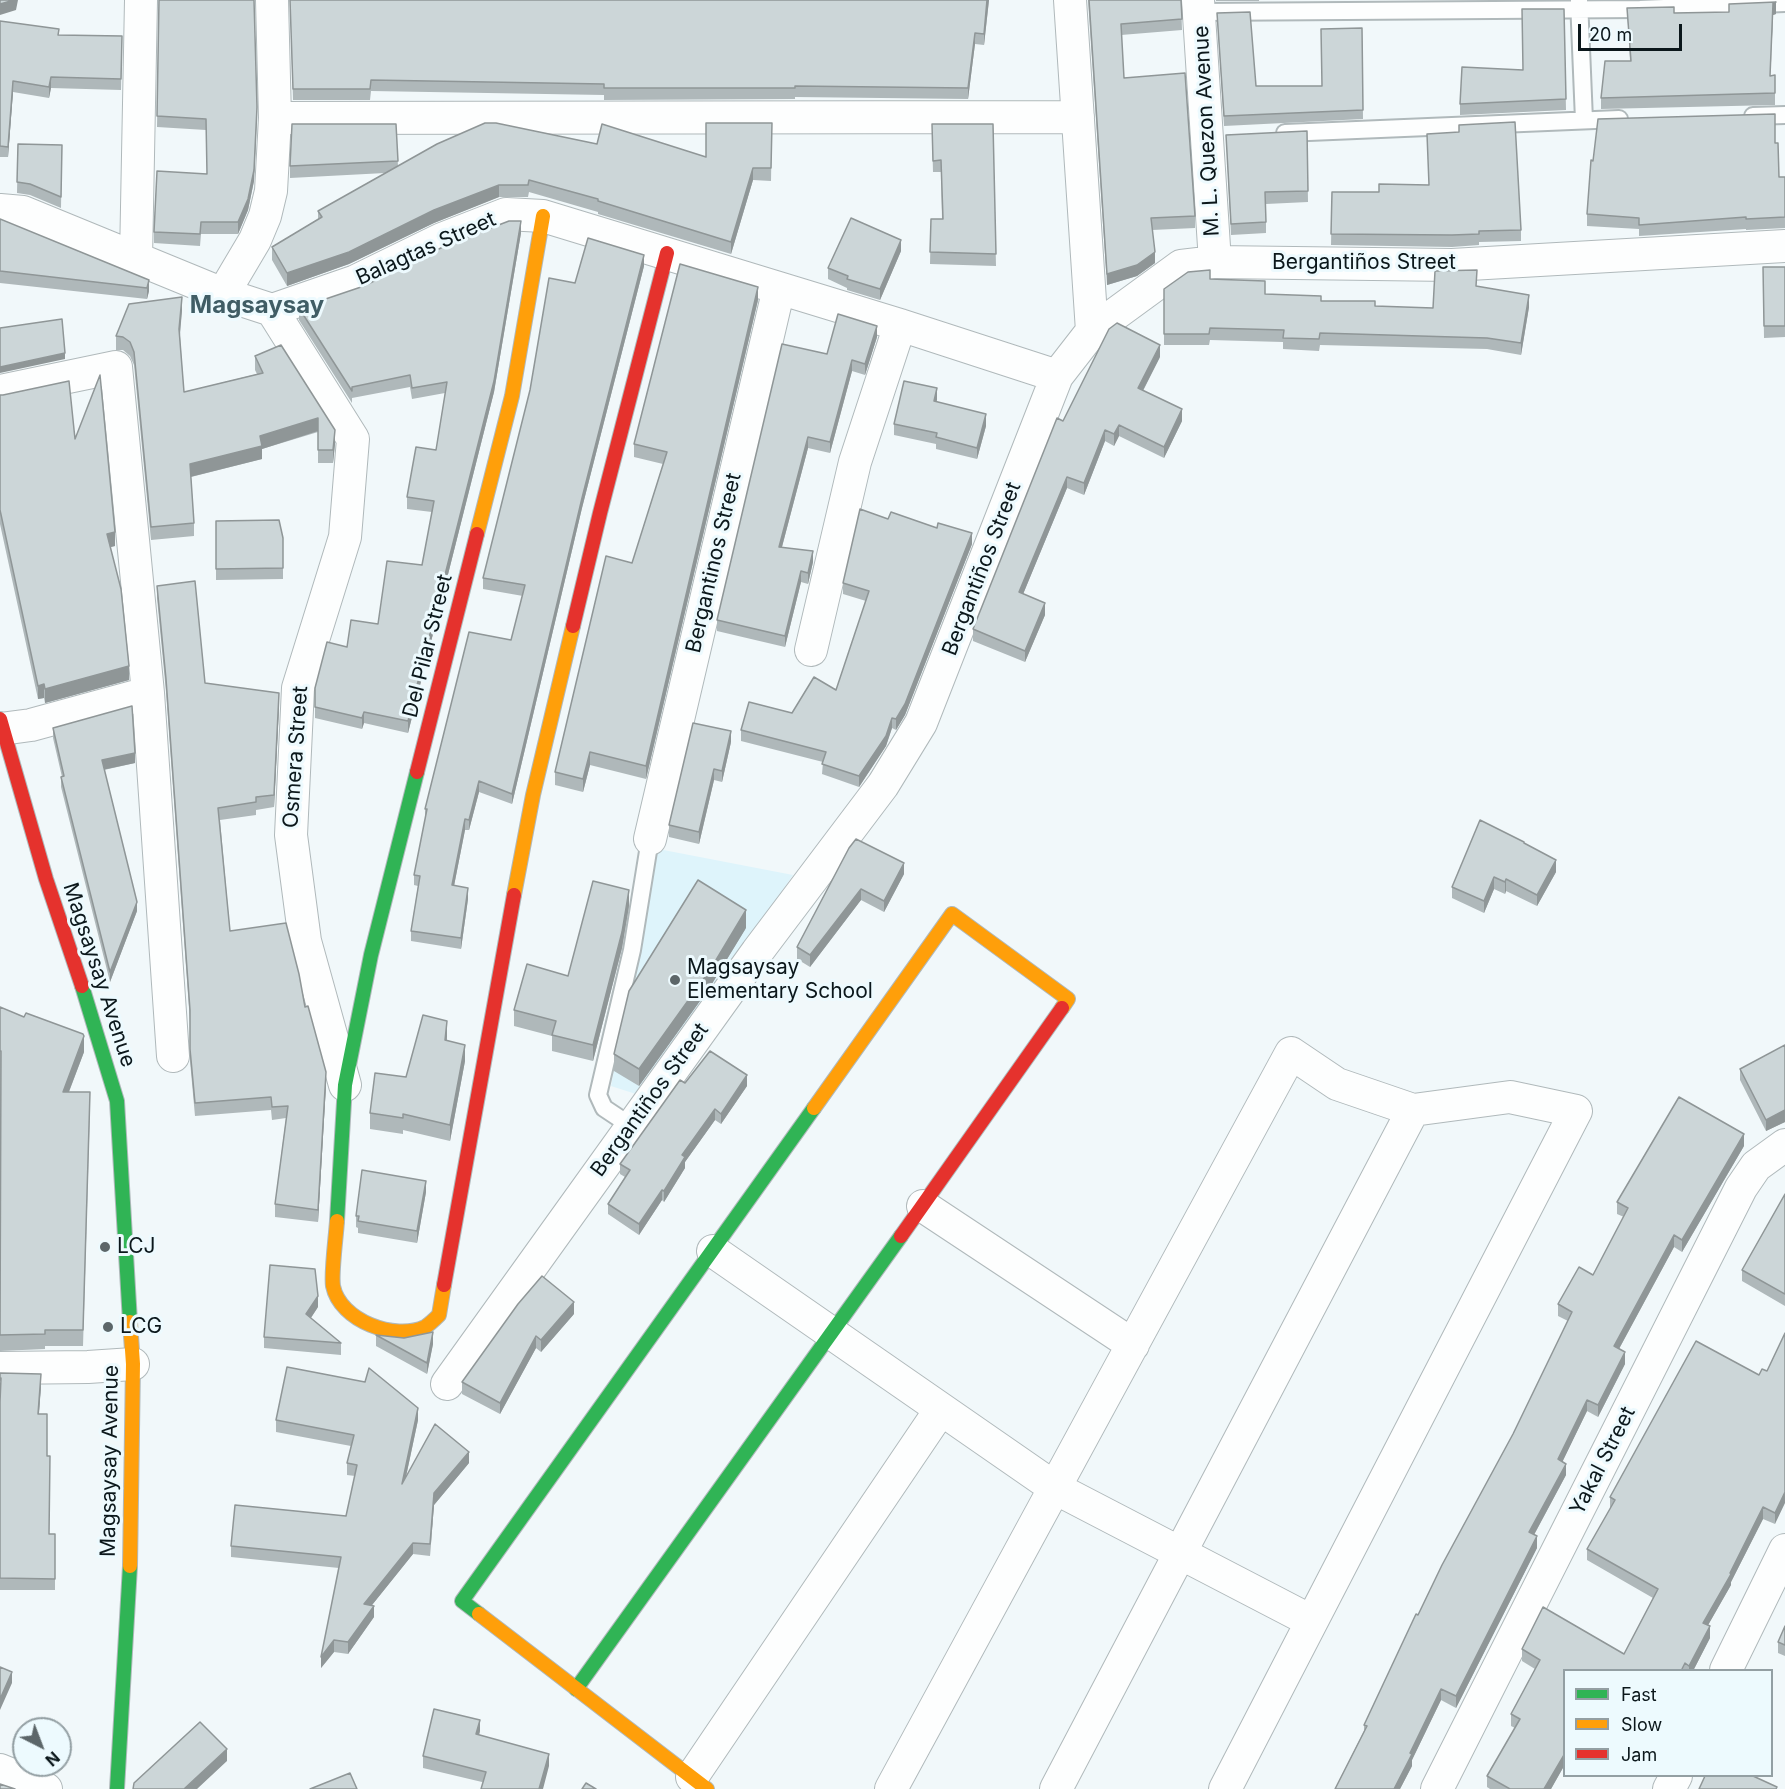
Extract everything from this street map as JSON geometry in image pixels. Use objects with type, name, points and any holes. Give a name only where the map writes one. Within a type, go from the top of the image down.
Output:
[{"type":"street","points":[[136,259],[141,0]]},
{"type":"street","points":[[0,210],[23,213],[248,301],[255,240],[265,216],[271,191],[275,118],[272,0]]},
{"type":"street","points":[[1070,0],[1092,331]]},
{"type":"street","name":"M. L. Quezon Avenue","points":[[1199,6],[1212,136],[1215,262]]},
{"type":"street","points":[[275,118],[1078,117]]},
{"type":"street","name":"Balagtas Street","points":[[248,301],[356,282],[442,239],[506,214],[543,216],[900,325],[1057,376]]},
{"type":"street","name":"Del Pilar Street","points":[[543,216],[512,396],[371,955],[345,1085],[333,1286],[341,1305],[358,1318],[375,1326],[398,1332],[425,1326],[439,1315],[450,1242],[533,795],[600,513],[667,253]]},
{"type":"street","name":"Bergantiños Street","points":[[447,1384],[757,952],[883,785],[921,723],[1057,376],[1092,331],[1181,266],[1215,262],[1452,265],[1785,246]]},
{"type":"street","name":"Bergantinos Street","points":[[650,839],[778,288]]},
{"type":"street","name":"Osmera Street","points":[[248,301],[353,439],[345,537],[298,688],[291,835],[305,941],[345,1085]]},
{"type":"street","points":[[812,650],[855,462],[900,325]]},
{"type":"street","points":[[0,391],[116,367],[148,693],[173,1056]]},
{"type":"street","points":[[1,724],[31,724],[148,693]]},
{"type":"street","name":"Magsaysay Avenue","points":[[1,724],[46,879],[96,1027],[117,1101],[133,1364],[130,1570],[117,1789]]},
{"type":"street","points":[[576,1689],[833,1334],[1068,999],[952,914],[462,1601],[576,1689],[700,1783],[941,1409]]},
{"type":"street","points":[[891,1789],[1291,1053],[1337,1084],[1413,1110],[1510,1097],[1576,1111],[1225,1789]]},
{"type":"street","points":[[1056,1789],[1413,1110]]},
{"type":"street","name":"Yakal Street","points":[[1437,1789],[1741,1188],[1756,1166],[1785,1145]]},
{"type":"street","points":[[923,1206],[1132,1345]]},
{"type":"street","points":[[713,1251],[1055,1488],[1311,1621]]},
{"type":"street","points":[[0,1368],[133,1364]]},
{"type":"street","points":[[1727,1669],[1785,1550]]},
{"type":"street","points":[[0,1770],[46,1789]]},
{"type":"lane","points":[[1199,6],[1579,4],[1640,9],[1785,3]]},
{"type":"lane","points":[[1579,4],[1584,120]]},
{"type":"lane","points":[[1738,116],[1785,115]]},
{"type":"lane","points":[[1265,134],[1631,119]]},
{"type":"lane","points":[[631,1126],[604,1108],[598,1095],[632,950],[650,839]]},
{"type":"shaded area","name":"Magsaysay Elementary School","points":[[653,848],[793,875],[642,1096],[611,1086]]},
{"type":"building","points":[[0,0],[14,0],[0,4]]},
{"type":"building","points":[[159,0],[254,0],[257,107],[254,170],[248,199],[238,222],[201,222],[200,234],[154,232],[157,171],[207,174],[206,119],[157,116]]},
{"type":"building","points":[[290,0],[987,0],[984,34],[975,33],[968,88],[795,86],[795,88],[604,88],[604,84],[371,80],[370,89],[293,89]]},
{"type":"building","points":[[1089,0],[1181,0],[1182,19],[1121,24],[1124,78],[1185,73],[1195,216],[1151,218],[1155,252],[1137,265],[1107,274]]},
{"type":"building","points":[[1776,2],[1773,3],[1770,76],[1775,75],[1775,93],[1601,98],[1605,61],[1631,61],[1627,8],[1674,7],[1674,13],[1729,12],[1729,4]]},
{"type":"building","points":[[1522,9],[1564,9],[1566,99],[1460,104],[1462,67],[1523,70]]},
{"type":"building","points":[[1250,12],[1256,86],[1322,86],[1321,29],[1362,28],[1363,110],[1224,116],[1217,13]]},
{"type":"building","points":[[0,21],[59,29],[58,35],[122,36],[121,79],[51,77],[49,87],[13,81],[8,147],[0,146]]},
{"type":"building","points":[[1775,114],[1775,143],[1778,143],[1779,177],[1785,177],[1785,217],[1746,219],[1746,217],[1639,225],[1639,218],[1587,214],[1591,160],[1593,161],[1598,119]]},
{"type":"building","points":[[1515,122],[1521,230],[1479,231],[1479,234],[1452,235],[1331,234],[1332,192],[1379,192],[1379,184],[1429,185],[1427,134],[1459,132],[1459,125]]},
{"type":"building","points":[[485,123],[496,123],[597,144],[602,124],[706,157],[706,123],[772,123],[771,168],[753,168],[731,242],[598,201],[598,199],[529,180],[528,185],[499,185],[434,210],[349,252],[287,273],[272,247],[322,217],[318,211],[437,144]]},
{"type":"building","points":[[292,124],[396,124],[398,161],[290,166]]},
{"type":"building","points":[[932,124],[993,124],[996,254],[930,252],[931,219],[943,219],[941,160],[933,161]]},
{"type":"building","points":[[1307,131],[1308,191],[1265,192],[1266,222],[1231,224],[1226,135]]},
{"type":"building","points":[[18,144],[62,145],[61,197],[30,184],[17,182]]},
{"type":"building","points":[[851,218],[901,240],[880,289],[847,279],[848,276],[828,268]]},
{"type":"building","points":[[0,219],[149,280],[147,288],[0,271]]},
{"type":"building","points":[[509,221],[521,221],[494,381],[408,721],[364,712],[362,718],[315,707],[315,688],[327,642],[347,647],[351,620],[378,624],[387,561],[422,565],[434,501],[407,497],[416,447],[436,450],[447,382],[412,388],[410,375],[352,387],[352,391],[299,308],[364,286],[449,244]]},
{"type":"building","points":[[588,238],[644,255],[582,498],[512,794],[479,781],[469,820],[465,819],[452,885],[468,888],[461,938],[411,931],[420,876],[414,875],[427,809],[425,809],[469,632],[511,640],[525,585],[483,578],[530,390],[549,278],[575,283]]},
{"type":"building","points":[[680,264],[758,287],[646,766],[590,752],[583,779],[555,772],[606,556],[632,563],[667,452],[634,444]]},
{"type":"building","points":[[1763,267],[1785,267],[1785,326],[1764,326]]},
{"type":"building","points":[[1210,270],[1210,279],[1265,281],[1265,294],[1321,296],[1321,301],[1375,301],[1375,306],[1433,308],[1435,271],[1477,270],[1476,286],[1529,295],[1521,343],[1487,338],[1320,333],[1319,339],[1283,338],[1284,330],[1210,328],[1209,334],[1164,334],[1164,289],[1188,272]]},
{"type":"building","points":[[182,297],[179,329],[184,392],[263,373],[255,356],[281,345],[335,430],[333,450],[318,450],[318,418],[260,436],[262,446],[190,464],[194,523],[151,527],[134,352],[130,342],[123,337],[116,336],[129,304]]},
{"type":"building","points":[[838,314],[877,326],[865,364],[852,360],[830,442],[808,437],[779,547],[813,551],[808,573],[801,571],[785,636],[717,620],[782,344],[827,354]]},
{"type":"building","points":[[62,319],[65,353],[0,367],[0,328]]},
{"type":"building","points":[[1117,323],[1160,345],[1138,388],[1182,409],[1164,447],[1119,425],[1114,434],[1105,430],[1084,483],[1067,477],[1019,592],[1045,603],[1025,651],[973,629],[1057,418],[1063,421],[1109,329]]},
{"type":"building","points":[[100,375],[115,532],[107,534],[121,589],[129,666],[45,689],[44,684],[38,686],[0,510],[0,395],[69,381],[75,439]]},
{"type":"building","points":[[904,381],[937,388],[934,401],[986,414],[977,448],[936,437],[937,433],[894,424]]},
{"type":"building","points":[[860,509],[888,519],[891,512],[937,528],[938,523],[972,533],[905,704],[896,719],[892,718],[886,736],[859,776],[822,764],[826,752],[741,730],[749,702],[792,713],[814,677],[836,690],[869,591],[843,583]]},
{"type":"building","points":[[279,520],[283,538],[283,568],[216,569],[216,521]]},
{"type":"building","points":[[195,581],[205,683],[279,693],[274,795],[256,797],[256,802],[218,808],[230,931],[286,923],[305,1007],[308,1006],[326,1072],[318,1210],[275,1204],[288,1106],[272,1107],[271,1097],[195,1103],[166,679],[157,586]]},
{"type":"building","points":[[132,706],[135,753],[102,760],[137,902],[110,972],[61,777],[64,776],[53,728]]},
{"type":"building","points":[[693,723],[731,731],[722,771],[714,769],[699,832],[669,825]]},
{"type":"building","points":[[1480,820],[1556,860],[1537,895],[1506,879],[1505,882],[1494,877],[1484,901],[1452,887]]},
{"type":"building","points":[[856,839],[904,863],[884,901],[861,889],[810,955],[797,947],[849,848]]},
{"type":"building","points":[[698,880],[746,910],[710,970],[639,1069],[614,1054],[629,991]]},
{"type":"building","points":[[593,881],[629,890],[622,932],[593,1045],[552,1035],[556,1021],[514,1010],[527,964],[568,976]]},
{"type":"building","points":[[0,1007],[24,1017],[26,1013],[84,1036],[63,1092],[90,1092],[83,1330],[45,1330],[45,1334],[0,1335]]},
{"type":"building","points":[[423,1015],[447,1021],[445,1040],[465,1045],[450,1125],[403,1114],[403,1118],[370,1113],[375,1073],[406,1077]]},
{"type":"building","points":[[1785,1045],[1785,1110],[1766,1120],[1740,1069]]},
{"type":"building","points":[[710,1051],[747,1075],[721,1114],[715,1109],[682,1155],[685,1157],[664,1191],[662,1190],[639,1224],[608,1204],[630,1170],[620,1164],[680,1080],[685,1083]]},
{"type":"building","points":[[1679,1097],[1744,1134],[1682,1240],[1674,1235],[1614,1346],[1625,1352],[1598,1405],[1587,1400],[1558,1459],[1566,1464],[1529,1532],[1537,1536],[1456,1696],[1441,1689],[1394,1789],[1335,1789],[1367,1726],[1364,1725],[1416,1614],[1418,1615],[1442,1565],[1513,1434],[1572,1312],[1558,1304],[1579,1267],[1593,1275],[1628,1208],[1617,1202]]},
{"type":"building","points":[[362,1170],[426,1181],[417,1231],[358,1221],[359,1216],[356,1216]]},
{"type":"building","points":[[1785,1194],[1785,1294],[1742,1270]]},
{"type":"building","points":[[270,1265],[315,1269],[318,1296],[306,1314],[341,1343],[264,1337]]},
{"type":"building","points":[[542,1276],[574,1302],[541,1340],[536,1336],[500,1403],[462,1382],[518,1304]]},
{"type":"building","points":[[433,1332],[427,1363],[376,1335],[404,1338]]},
{"type":"building","points":[[1785,1333],[1785,1492],[1775,1513],[1763,1507],[1731,1574],[1703,1623],[1710,1626],[1689,1666],[1685,1663],[1682,1669],[1563,1669],[1563,1757],[1544,1789],[1510,1789],[1487,1776],[1520,1719],[1511,1714],[1540,1660],[1522,1649],[1543,1607],[1624,1654],[1658,1589],[1587,1549],[1615,1500],[1610,1497],[1696,1341],[1759,1375],[1762,1369],[1767,1371]]},
{"type":"building","points":[[287,1367],[365,1382],[369,1368],[418,1408],[402,1484],[435,1424],[469,1452],[434,1493],[430,1544],[413,1543],[364,1604],[374,1606],[348,1642],[334,1640],[321,1657],[341,1557],[231,1546],[235,1505],[346,1516],[357,1465],[347,1463],[354,1435],[276,1420]]},
{"type":"building","points":[[0,1373],[41,1374],[38,1414],[47,1414],[47,1456],[50,1456],[49,1534],[55,1534],[55,1579],[0,1578]]},
{"type":"building","points":[[1785,1626],[1785,1645],[1778,1642]]},
{"type":"building","points":[[0,1667],[12,1672],[0,1699]]},
{"type":"building","points":[[434,1709],[480,1720],[476,1734],[549,1754],[539,1789],[481,1789],[486,1772],[423,1756]]},
{"type":"building","points":[[200,1722],[227,1749],[184,1789],[133,1789],[134,1783]]},
{"type":"building","points":[[350,1773],[357,1789],[310,1789]]},
{"type":"building","points":[[1705,1777],[1755,1777],[1777,1787],[1776,1789],[1699,1789]]},
{"type":"building","points":[[586,1783],[596,1789],[582,1789]]},
{"type":"building","points":[[0,1784],[15,1789],[0,1789]]},
{"type":"traffic: fast","points":[[337,1221],[345,1085],[371,955],[417,772]]},
{"type":"traffic: fast","points":[[82,986],[117,1101],[130,1322]]},
{"type":"traffic: fast","points":[[479,1614],[462,1601],[814,1108]]},
{"type":"traffic: fast","points":[[576,1689],[901,1236]]},
{"type":"traffic: fast","points":[[117,1789],[130,1566]]},
{"type":"traffic: slow","points":[[477,534],[512,396],[543,216]]},
{"type":"traffic: slow","points":[[514,895],[533,795],[573,626]]},
{"type":"traffic: slow","points":[[814,1108],[952,914],[1068,999],[1062,1008]]},
{"type":"traffic: slow","points":[[337,1221],[333,1286],[346,1309],[357,1318],[370,1325],[399,1331],[413,1331],[425,1327],[439,1315],[444,1285]]},
{"type":"traffic: slow","points":[[130,1322],[133,1364],[130,1566]]},
{"type":"traffic: slow","points":[[479,1614],[707,1789]]},
{"type":"traffic: jam","points":[[573,626],[667,253]]},
{"type":"traffic: jam","points":[[417,772],[477,534]]},
{"type":"traffic: jam","points":[[0,719],[46,879],[82,986]]},
{"type":"traffic: jam","points":[[444,1285],[514,895]]},
{"type":"traffic: jam","points":[[901,1236],[1062,1008]]},
{"type":"place","name":"Magsaysay Elementary School","points":[[675,980]]},
{"type":"place","name":"LCJ","points":[[105,1247]]},
{"type":"place","name":"LCG","points":[[108,1327]]},
{"type":"district","name":"Magsaysay","points":[[257,306]]}]
